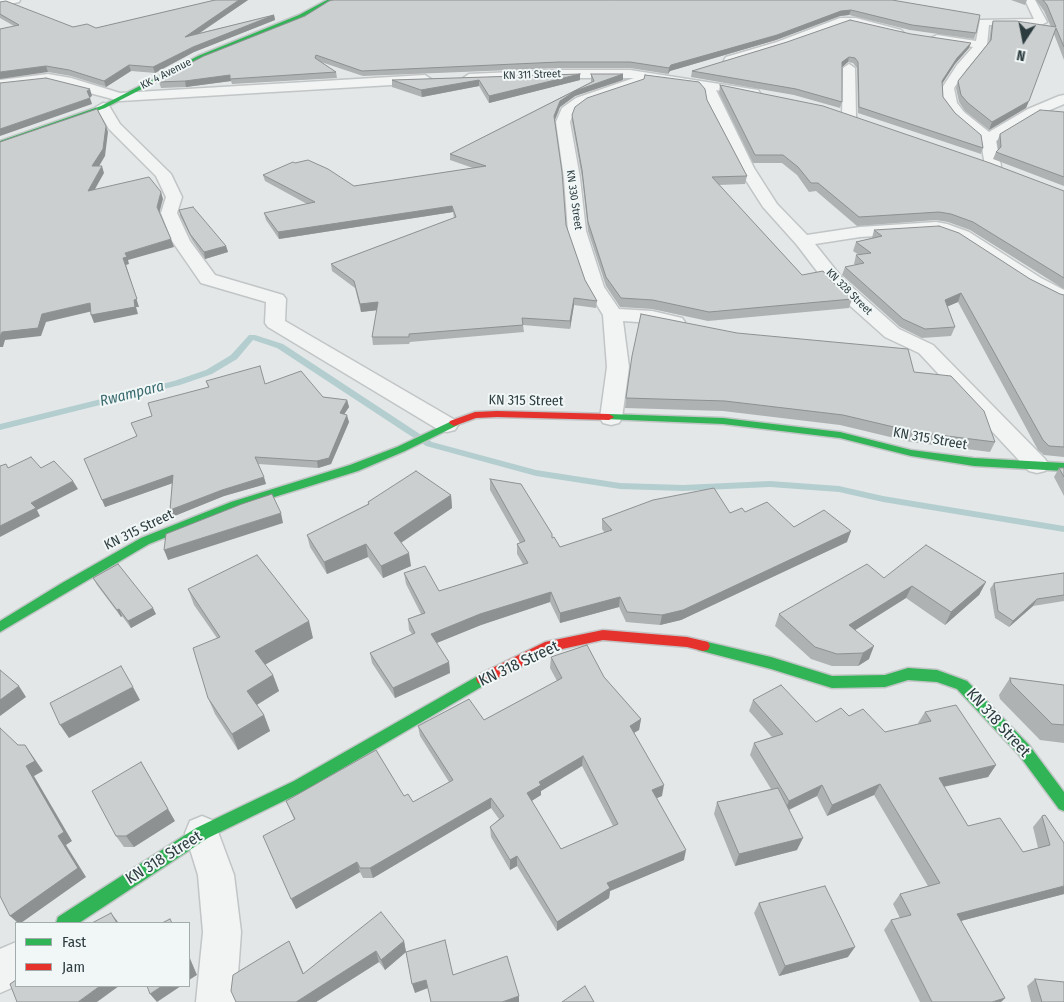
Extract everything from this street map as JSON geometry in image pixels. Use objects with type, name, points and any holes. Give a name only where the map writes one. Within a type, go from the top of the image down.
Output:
[{"type":"street","points":[[0,3],[15,0]]},
{"type":"street","points":[[306,0],[326,2]]},
{"type":"street","points":[[974,160],[997,168],[988,139],[959,115],[950,104],[948,88],[961,68],[981,45],[984,22],[1042,22],[1030,0]]},
{"type":"street","name":"KK 4 Avenue","points":[[0,143],[103,107],[200,57],[301,16],[326,2]]},
{"type":"street","points":[[722,62],[849,20],[910,35]]},
{"type":"street","points":[[928,37],[981,45]]},
{"type":"street","points":[[834,112],[854,119],[849,68]]},
{"type":"street","name":"KN 311 Street","points":[[0,84],[48,78],[66,81],[120,97],[447,79],[630,74],[666,78],[698,77],[767,96]]},
{"type":"street","name":"KN 328 Street","points":[[698,77],[712,94],[715,106],[746,168],[771,207],[803,241],[836,283],[892,333],[926,349],[1037,465]]},
{"type":"street","name":"KN 330 Street","points":[[611,418],[618,367],[613,315],[595,286],[578,231],[563,122],[567,111],[582,101],[643,80],[666,78]]},
{"type":"street","points":[[988,139],[1033,112],[1064,99]]},
{"type":"street","points":[[103,107],[114,126],[163,174],[174,197],[169,213],[182,242],[208,278],[276,298],[275,323],[447,425]]},
{"type":"street","points":[[803,241],[860,232],[936,226],[947,228],[963,236],[1034,282],[1064,297]]},
{"type":"street","points":[[613,315],[652,317],[696,327]]},
{"type":"street","points":[[880,347],[926,349]]},
{"type":"street","name":"KN 315 Street","points":[[0,627],[66,586],[145,541],[235,505],[354,468],[401,449],[447,425],[475,415],[497,414],[723,421],[840,435],[911,453],[974,462],[1064,467]]},
{"type":"street","name":"KN 318 Street","points":[[66,922],[202,833],[299,786],[496,671],[550,646],[603,635],[687,642],[771,663],[832,682],[885,681],[908,674],[937,676],[962,685],[1024,750],[1064,804]]},
{"type":"street","points":[[202,833],[216,875],[222,932],[216,1002]]},
{"type":"street","points":[[0,974],[15,962]]},
{"type":"building","points":[[215,0],[239,0],[185,37],[274,15],[193,47],[153,67],[129,65],[104,81],[69,70],[46,66],[0,72],[0,29],[19,25],[0,14],[0,2],[6,1],[73,27],[87,24],[96,28]]},
{"type":"building","points":[[333,0],[892,0],[980,15],[976,33],[912,25],[851,10],[841,11],[777,35],[671,65],[669,68],[630,62],[559,62],[362,71],[316,55],[315,58],[336,72],[230,79],[230,75],[185,81],[159,82],[159,79],[204,56],[305,16]]},
{"type":"building","points":[[1043,0],[1064,0],[1064,47],[1056,28],[1029,101],[992,122],[961,95],[958,81],[991,40],[993,21],[1016,21],[1056,27]]},
{"type":"building","points":[[850,20],[911,34],[971,43],[957,58],[942,81],[943,97],[955,113],[981,135],[983,148],[859,107],[858,62],[855,58],[849,57],[842,62],[842,102],[796,89],[692,71],[787,42]]},
{"type":"building","points":[[580,74],[489,96],[479,80],[421,90],[392,80]]},
{"type":"building","points":[[591,74],[623,74],[575,91],[560,101],[554,116],[562,172],[566,225],[585,280],[597,301],[574,298],[570,321],[522,318],[523,325],[409,334],[409,337],[372,337],[378,302],[360,304],[354,281],[331,264],[456,217],[452,206],[278,232],[264,213],[315,202],[263,175],[293,162],[308,160],[328,169],[354,186],[486,166],[450,154],[594,81]]},
{"type":"building","points":[[645,75],[699,82],[705,89],[707,100],[747,176],[712,177],[802,275],[823,271],[830,280],[852,299],[709,312],[653,300],[621,298],[606,277],[588,222],[582,170],[572,115],[575,107],[587,98],[644,79]]},
{"type":"building","points":[[46,78],[90,89],[87,91],[90,98],[0,129],[0,83]]},
{"type":"building","points":[[720,85],[823,106],[990,163],[1064,191],[1064,278],[973,222],[951,214],[939,212],[859,217],[818,183],[811,183],[798,167],[783,155],[755,155]]},
{"type":"building","points":[[97,109],[106,126],[103,149],[92,166],[102,166],[88,191],[149,177],[161,192],[157,207],[171,239],[125,253],[127,257],[123,258],[137,299],[134,300],[135,307],[91,315],[90,303],[42,314],[38,328],[2,332],[0,336],[0,142]]},
{"type":"building","points":[[1040,110],[1064,112],[1064,177],[996,152],[1001,147],[1000,134]]},
{"type":"building","points":[[193,207],[226,246],[204,252],[190,234],[179,210]]},
{"type":"building","points":[[939,226],[959,233],[1030,279],[1064,295],[1064,447],[1049,446],[1043,440],[961,293],[945,300],[955,327],[925,329],[903,319],[845,267],[864,263],[856,255],[871,253],[856,242],[882,236],[874,230]]},
{"type":"building","points":[[641,314],[737,333],[908,349],[914,372],[951,376],[984,411],[995,442],[915,432],[843,415],[725,401],[626,398]]},
{"type":"building","points":[[260,366],[265,384],[301,371],[323,397],[347,400],[340,413],[347,415],[329,458],[317,461],[255,457],[264,477],[222,490],[170,510],[173,475],[102,500],[84,459],[137,436],[131,423],[152,416],[148,403],[209,387],[206,381]]},
{"type":"building","points":[[31,457],[41,468],[54,461],[73,481],[31,503],[36,508],[0,526],[0,466],[6,464],[8,468]]},
{"type":"building","points":[[1059,468],[1064,468],[1064,477]]},
{"type":"building","points":[[416,471],[451,495],[394,533],[409,553],[381,566],[366,544],[324,562],[307,535],[369,504],[368,502]]},
{"type":"building","points":[[490,479],[521,484],[552,534],[552,538],[554,537],[560,547],[612,530],[602,519],[653,500],[714,488],[730,513],[742,508],[745,512],[767,502],[794,527],[824,510],[851,531],[683,610],[662,615],[627,612],[620,597],[560,613],[551,592],[480,614],[431,634],[449,662],[393,688],[370,653],[415,633],[408,619],[425,613],[404,573],[425,566],[439,591],[528,563],[517,544],[525,541]]},
{"type":"building","points":[[272,494],[281,513],[164,550],[166,534]]},
{"type":"building","points":[[926,545],[986,582],[951,612],[912,586],[849,625],[874,646],[863,653],[837,654],[815,647],[779,614],[867,564],[884,578]]},
{"type":"building","points":[[257,555],[309,621],[255,651],[273,675],[247,691],[264,715],[232,734],[208,698],[193,648],[220,637],[188,589]]},
{"type":"building","points":[[118,564],[153,608],[128,621],[119,609],[117,610],[93,578]]},
{"type":"building","points":[[1064,573],[1064,595],[1037,599],[1013,621],[998,611],[994,583]]},
{"type":"building","points":[[587,645],[604,677],[641,719],[630,726],[664,785],[652,790],[686,850],[607,883],[610,888],[557,922],[517,856],[510,860],[490,827],[504,816],[491,798],[370,868],[360,868],[357,862],[291,899],[263,836],[295,819],[286,801],[376,750],[404,796],[408,794],[413,802],[453,780],[418,726],[469,699],[484,720],[562,678],[551,657]],"holes":[[[583,756],[618,824],[561,849],[527,793],[541,785],[539,782]]]},
{"type":"building","points":[[121,666],[133,687],[60,725],[50,703]]},
{"type":"building","points":[[0,670],[19,686],[0,700]]},
{"type":"building","points":[[1010,678],[1064,685],[1064,725],[1052,724],[1011,683]]},
{"type":"building","points":[[781,685],[816,722],[841,708],[849,716],[863,709],[885,732],[931,721],[925,712],[956,705],[996,765],[939,778],[968,826],[1000,818],[1023,852],[1050,845],[1042,816],[1045,815],[1064,843],[1064,886],[957,914],[1005,998],[992,1002],[932,1002],[891,920],[911,915],[900,894],[940,883],[880,784],[832,805],[822,785],[789,801],[754,743],[783,734],[753,700]]},
{"type":"building","points":[[0,728],[18,745],[25,745],[35,761],[26,766],[64,832],[58,836],[78,868],[10,916],[0,896]]},
{"type":"building","points":[[141,762],[168,809],[126,836],[116,836],[92,791]]},
{"type":"building","points":[[778,788],[803,838],[739,854],[717,802]]},
{"type":"building","points":[[825,886],[855,947],[785,966],[759,903]]},
{"type":"building","points":[[381,912],[404,941],[381,960],[376,951],[296,1002],[236,1002],[231,991],[233,975],[289,941],[303,974]]},
{"type":"building","points":[[111,913],[116,922],[94,922]]},
{"type":"building","points":[[445,940],[453,975],[507,956],[519,996],[502,1002],[431,1002],[426,980],[412,984],[406,952]]},
{"type":"building","points":[[1035,979],[1064,982],[1064,1002],[1042,1002]]},
{"type":"building","points":[[15,981],[15,987],[99,987],[78,1002],[17,1002],[10,984]]},
{"type":"building","points":[[585,986],[594,1002],[562,1002]]},
{"type":"building","points":[[147,987],[160,987],[150,994]]},
{"type":"waterway","name":"Rwampara","points":[[0,427],[177,383],[209,372],[234,357],[252,337],[280,346],[429,444],[536,473],[620,486],[683,488],[770,484],[839,489],[883,499],[1064,529]]},
{"type":"traffic: fast","points":[[0,143],[103,107],[200,57],[301,16],[330,0]]},
{"type":"traffic: fast","points":[[609,417],[723,421],[840,435],[911,453],[974,462],[1064,467]]},
{"type":"traffic: fast","points":[[0,627],[66,586],[145,541],[235,505],[354,468],[401,449],[454,423]]},
{"type":"traffic: fast","points":[[703,646],[771,663],[832,682],[885,681],[908,674],[937,676],[962,685],[1024,750],[1064,804]]},
{"type":"traffic: fast","points":[[66,922],[202,833],[299,786],[483,679]]},
{"type":"traffic: jam","points":[[454,423],[475,415],[497,414],[609,417]]},
{"type":"traffic: jam","points":[[483,679],[550,646],[603,635],[687,642],[703,646]]}]
